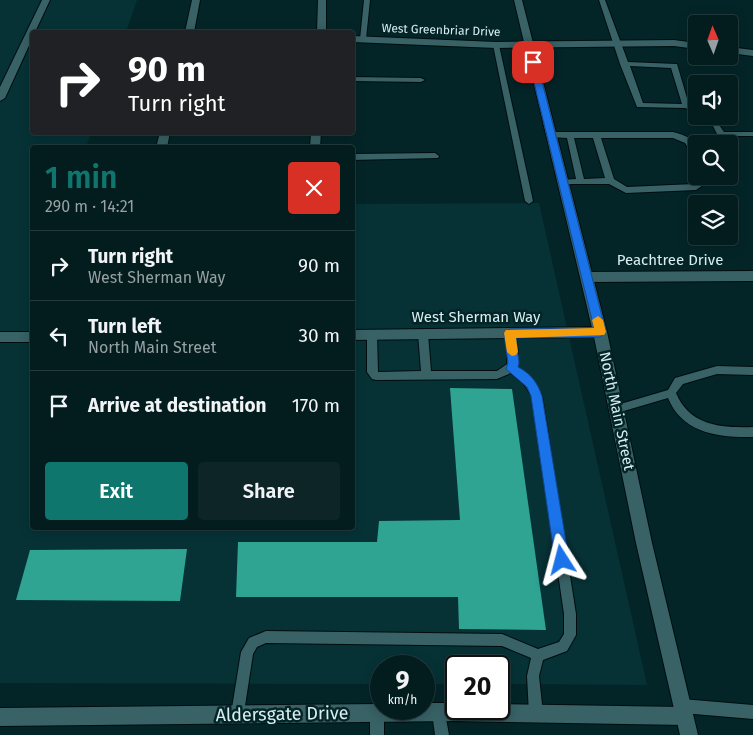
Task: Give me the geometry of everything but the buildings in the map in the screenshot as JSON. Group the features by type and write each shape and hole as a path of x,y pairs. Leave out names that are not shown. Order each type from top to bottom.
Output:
{"street":[{"path":"32,30 46,0"},
{"path":"189,30 196,0"},
{"path":"322,0 322,30"},
{"name":"North Main Street","path":"518,0 618,409 644,543 689,735"},
{"path":"0,98 30,34"},
{"name":"West Greenbriar Drive","path":"355,39 496,45 617,43 674,43 688,45"},
{"path":"738,51 753,53"},
{"name":"Peachtree Drive","path":"587,277 753,276"},
{"name":"West Sherman Way","path":"355,335 600,332"},
{"path":"0,337 30,337"},
{"name":"Aldersgate Drive","path":"435,712 536,714 683,711"},
{"name":"Aldersgate Drive","path":"0,717 370,712"}],"lane":[{"path":"363,39 367,0"},
{"path":"602,0 624,64 640,105 686,106 674,66 624,64"},
{"path":"496,45 529,201"},
{"path":"355,79 420,80"},
{"path":"716,125 721,134 753,134"},
{"path":"552,135 673,135 683,137 688,141"},
{"path":"570,135 581,182"},
{"path":"596,135 610,181"},
{"path":"355,157 435,156"},
{"path":"563,182 610,181 626,190 696,187 699,185"},
{"path":"372,334 372,372 376,376 426,376 497,375 507,373 512,369 514,363 510,333"},
{"path":"423,334 426,376"},
{"path":"238,714 247,652 254,642 266,637 502,640 538,655 563,647 570,635 570,614 537,396 532,384 524,376 512,369"},
{"path":"618,409 671,393 679,382 696,375 717,370 753,371"},
{"path":"671,393 674,406 685,418 715,430 734,433 753,432"},
{"path":"536,714 533,676 538,655"},
{"path":"683,711 753,712"},
{"path":"439,712 442,735"},
{"path":"377,720 377,735"}],"shaded area":[{"path":"0,0 137,0 127,30 30,30 30,135 90,135 87,145 30,145 30,530 355,530 355,204 539,203 647,685 510,684 510,655 445,655 445,684 435,684 435,655 370,655 370,684 0,683"}],"slow traffic":[{"path":"512,352 510,333 600,332 598,320"}],"route":[{"path":"533,62 600,332 510,333 514,363 512,369 524,376 532,384 537,396 562,560"}]}
